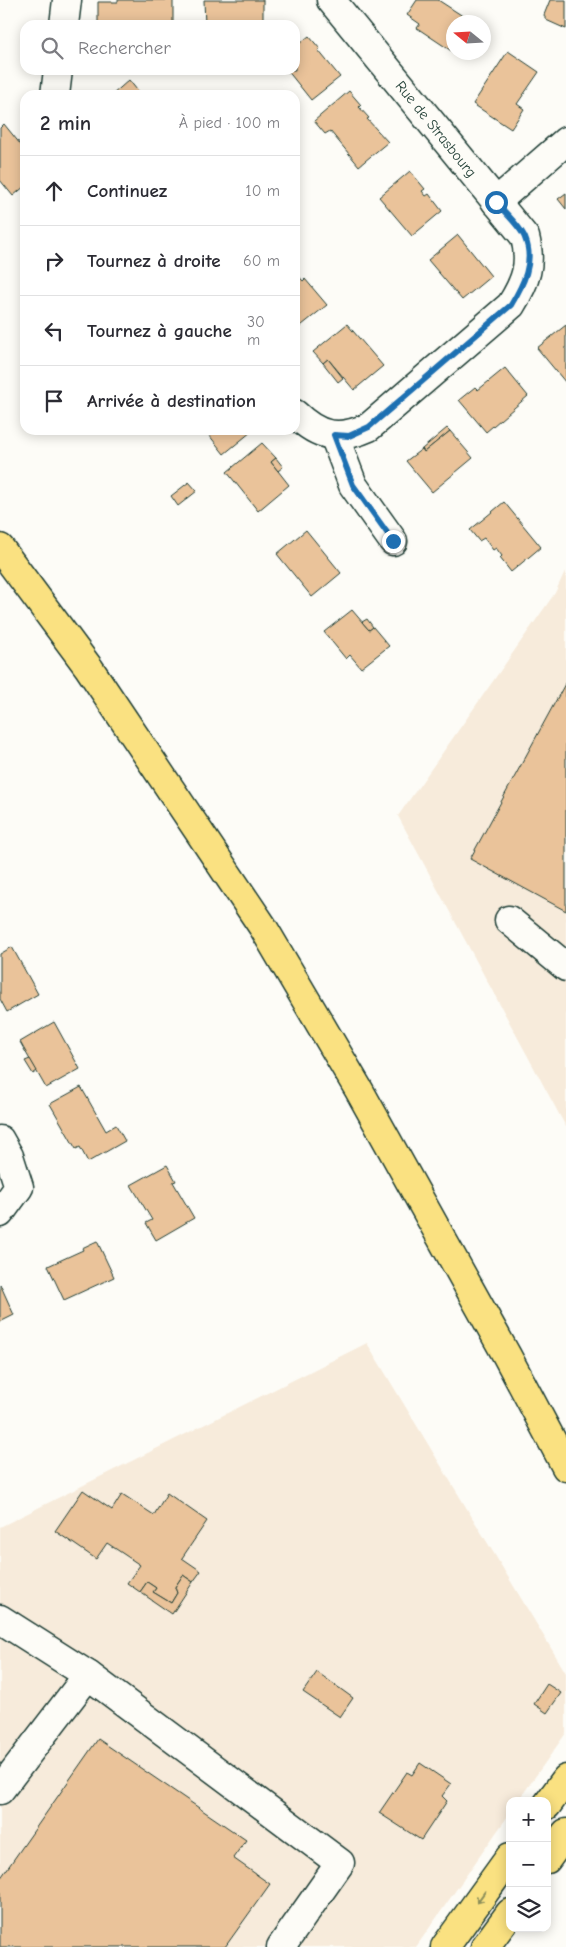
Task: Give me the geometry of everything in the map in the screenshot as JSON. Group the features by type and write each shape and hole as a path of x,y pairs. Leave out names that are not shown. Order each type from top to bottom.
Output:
{"main road":[{"path":"0,548 89,668 263,927 359,1090 507,1356 566,1468"},
{"path":"551,1800 566,1779"},
{"path":"551,1854 566,1833"},
{"path":"445,1947 506,1863"},
{"path":"486,1947 506,1918"}],"street":[{"path":"65,20 68,0"},
{"name":"Rue de Strasbourg","path":"300,418 317,431 334,435 349,436 369,427 511,305 521,288 528,267 529,251 525,237 331,0"},
{"path":"55,90 57,75"},
{"path":"496,202 566,141"},
{"path":"334,435 353,485 393,541"},
{"path":"509,920 566,967"},
{"path":"0,1140 9,1156 19,1188 0,1213"},
{"path":"0,1619 88,1675 340,1863 280,1947"},
{"path":"0,1790 88,1675"}],"shaded area":[{"path":"566,569 566,1127 398,816 555,593"},
{"path":"367,1343 566,1673 566,1733 521,1797 506,1797 506,1819 416,1947 0,1947 0,1527"}],"building":[{"path":"118,0 173,0 173,20 98,20 98,2 118,2"},
{"path":"204,0 263,0 263,20 205,20"},
{"path":"417,0 438,0 461,15 446,15 446,47 417,28 420,24 407,15"},
{"path":"550,0 566,0 566,29 546,20 544,15"},
{"path":"309,36 340,77 311,100 291,75 300,75 300,43"},
{"path":"508,51 539,72 517,104 524,109 511,129 473,104"},
{"path":"129,80 137,90 118,90"},
{"path":"349,91 361,105 359,107 369,118 367,119 388,142 359,166 330,131 325,134 314,121"},
{"path":"4,124 20,144 20,190 13,196 0,180 0,128"},
{"path":"410,171 425,189 422,191 426,196 429,194 442,211 412,236 379,197"},
{"path":"566,193 566,209 558,199"},
{"path":"458,235 491,276 462,300 428,260"},
{"path":"300,278 303,281 305,279 327,305 300,327"},
{"path":"347,324 383,366 354,390 328,359 323,363 313,352"},
{"path":"566,325 566,383 537,348"},
{"path":"328,359 343,378 338,382 323,363"},
{"path":"505,368 528,396 486,432 459,400 475,387 478,390"},
{"path":"447,428 450,431 424,452 422,449"},
{"path":"450,431 473,458 432,492 406,461 422,449 424,452"},
{"path":"209,435 247,435 224,454"},
{"path":"262,443 276,458 271,462 289,485 258,511 227,472"},
{"path":"276,458 283,467 278,471 271,462"},
{"path":"189,482 197,491 178,506 171,496"},
{"path":"504,502 541,547 511,572 500,558 502,556 496,548 493,550 484,538 479,541 470,530"},
{"path":"306,530 341,573 312,597 277,554"},
{"path":"352,610 369,630 373,627 389,646 361,668 350,655 346,659 324,632"},
{"path":"367,619 373,627 369,630 362,622"},
{"path":"566,682 566,911 470,859"},
{"path":"12,947 38,994 7,1012 0,999 0,954"},
{"path":"54,1022 80,1069 46,1088 20,1042"},
{"path":"30,1059 37,1071 33,1074 25,1061"},
{"path":"81,1087 106,1131 116,1125 125,1141 88,1162 80,1147 76,1149 50,1104"},
{"path":"167,1165 176,1181 173,1182 194,1218 156,1240 146,1223 152,1220 131,1185"},
{"path":"97,1241 114,1277 64,1300 48,1266 83,1250 82,1248"},
{"path":"0,1284 14,1315 0,1322"},
{"path":"83,1490 112,1510 122,1494 154,1515 167,1493 207,1521 182,1558 201,1571 193,1582 183,1575 175,1587 177,1593 171,1603 153,1592 156,1588 147,1582 140,1592 127,1583 140,1565 107,1543 96,1559 55,1531"},
{"path":"183,1575 193,1582 172,1614 140,1592 147,1582 156,1588 153,1592 171,1603 177,1593 175,1587"},
{"path":"317,1672 353,1698 340,1717 303,1692"},
{"path":"547,1684 561,1693 547,1713 534,1704"},
{"path":"98,1739 246,1840 233,1858 270,1884 225,1947 0,1947 0,1879"},
{"path":"420,1763 451,1784 442,1796 447,1801 421,1840 379,1813 407,1772 412,1775"}],"route":[{"path":"393,541 353,485 334,435 349,436 369,427 511,305 521,288 528,267 529,251 525,237 496,202"}]}
